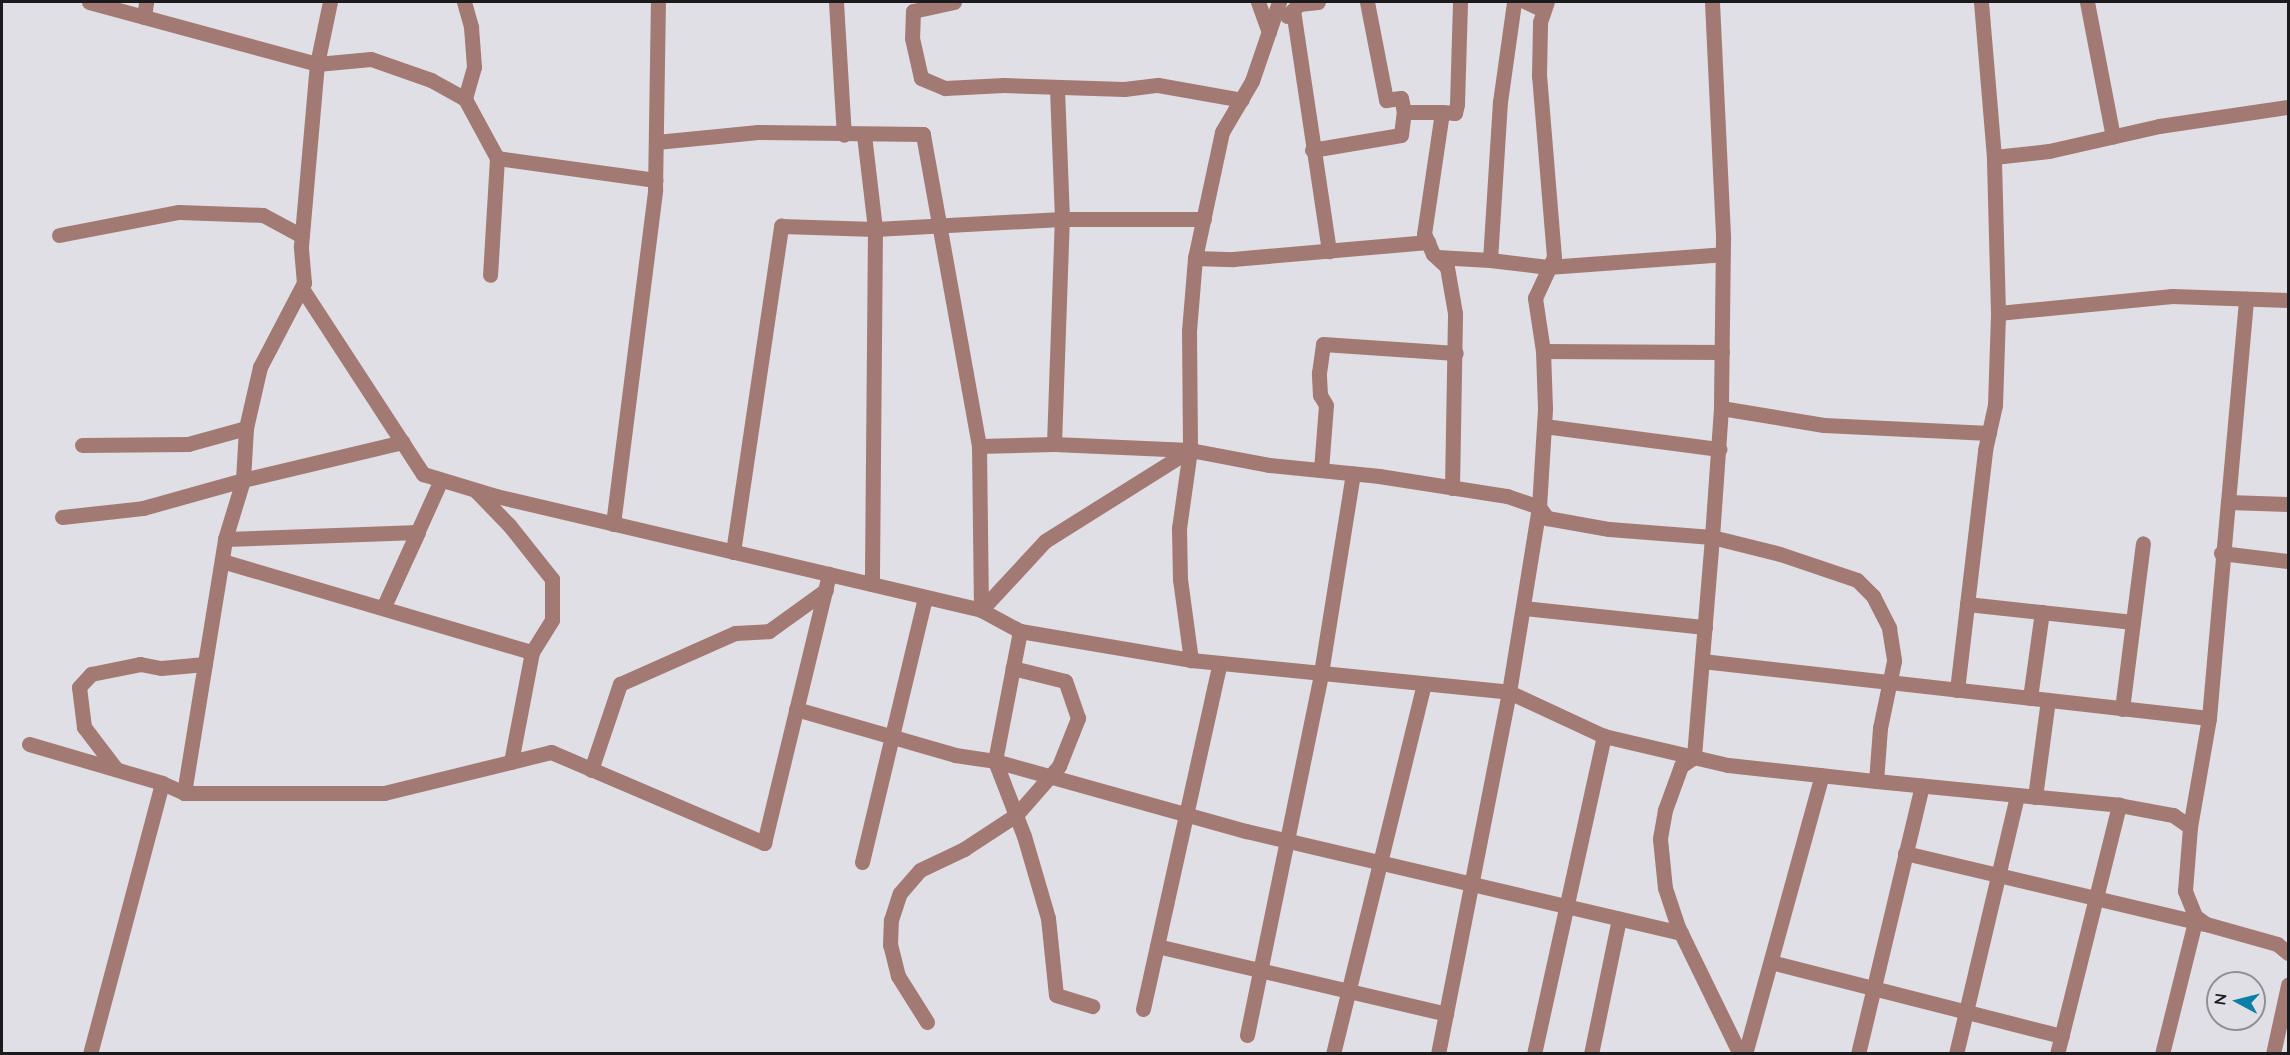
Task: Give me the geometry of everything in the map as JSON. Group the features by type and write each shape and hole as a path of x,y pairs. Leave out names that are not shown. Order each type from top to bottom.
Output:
{"street":[{"path":"89,2 317,64 371,59 431,80 465,99 497,158 490,275"},
{"path":"144,17 146,2"},
{"path":"184,793 225,539 243,480 246,428 260,367 303,290 302,236 317,64 330,2"},
{"path":"464,2 471,27 474,67 465,99"},
{"path":"613,524 655,180 658,2"},
{"path":"836,2 844,135"},
{"path":"954,2 913,11 912,38 921,78 945,88 1158,85 1242,100"},
{"path":"1258,2 1269,32"},
{"path":"1191,660 1180,579 1179,528 1190,450 1189,331 1196,258 1222,132 1242,100 1279,2"},
{"path":"1269,32 1299,4 1318,2"},
{"path":"1312,150 1401,135 1404,112 1401,98 1386,100 1367,2"},
{"path":"1404,112 1455,113 1460,2"},
{"path":"1490,260 1500,102 1514,2"},
{"path":"1438,1053 1509,692 1539,507 1544,426 1544,351 1535,298 1554,257 1539,76 1545,6 1526,2"},
{"path":"1694,757 1721,408 1723,254 1712,2"},
{"path":"1957,690 1989,433 1995,405 1998,313 1994,157 1981,2"},
{"path":"2087,2 2113,136"},
{"path":"1293,10 1312,150 1329,251"},
{"path":"1054,444 1062,219 1057,87"},
{"path":"1994,157 2049,151 2113,136 2289,107"},
{"path":"1442,112 1424,234 1437,257 1447,267 1455,313 1457,372 1451,388 1452,488"},
{"path":"656,142 759,132 844,135 923,134 942,225 979,446 981,610"},
{"path":"864,135 875,228 872,584"},
{"path":"497,158 655,180"},
{"path":"59,235 179,212 263,215 302,236"},
{"path":"733,552 781,226 875,228 1062,219 1204,219"},
{"path":"1196,258 1329,251 1428,242"},
{"path":"1437,257 1548,267 1723,254"},
{"path":"303,290 423,474 441,480 613,524 981,610 1020,631 1191,660 1509,692 1604,736 1728,765 2119,805 2173,815 2190,827"},
{"path":"1998,313 2172,296 2289,300"},
{"path":"2200,923 2190,911 2186,898 2190,827 2209,718 2246,299"},
{"path":"1321,471 1326,405 1320,384 1323,344 1456,353"},
{"path":"1544,351 1722,352"},
{"path":"1721,408 1824,425 1989,433"},
{"path":"1544,426 1719,448"},
{"path":"82,445 188,444 246,428"},
{"path":"62,517 143,508 243,480 403,442"},
{"path":"979,446 1054,444 1190,450 1321,471 1507,496 1539,507 1547,518 1609,529 1712,537 1780,554 1857,580 1873,596 1889,628 1894,660 1887,680 1876,781"},
{"path":"981,610 1045,541 1190,450"},
{"path":"1247,1035 1321,673 1353,474"},
{"path":"386,601 441,480"},
{"path":"474,489 509,525 552,579 552,620 532,652 511,762"},
{"path":"2228,502 2289,504"},
{"path":"225,539 417,532 386,601"},
{"path":"2122,709 2143,543"},
{"path":"2222,553 2289,561"},
{"path":"222,561 386,601 532,652"},
{"path":"29,744 162,783 184,793 384,793 551,752 764,843 829,574"},
{"path":"591,770 620,684 735,633 769,631 826,590"},
{"path":"861,862 925,597"},
{"path":"1967,604 2133,622"},
{"path":"1523,608 1705,627"},
{"path":"2030,698 2043,612"},
{"path":"1020,631 995,761 1016,815 1048,918 1056,995 1092,1006"},
{"path":"1702,662 1887,680 2209,718"},
{"path":"1143,1009 1220,663"},
{"path":"116,769 84,727 79,687 91,674 140,664 161,668 205,664"},
{"path":"927,1022 898,976 890,945 891,920 900,893 920,870 964,849 1016,815 1059,766 1078,718 1065,681 1013,668"},
{"path":"1333,1053 1424,684"},
{"path":"2036,797 2048,700"},
{"path":"796,709 955,755 995,761 1050,775 1186,815 1286,841 1471,886 1681,933"},
{"path":"1534,1053 1568,908 1604,736"},
{"path":"1694,757 1681,766 1665,810 1660,839 1665,888 1681,933 1740,1053"},
{"path":"1745,1053 1822,775"},
{"path":"90,1053 162,783"},
{"path":"1857,1053 1922,786"},
{"path":"1956,1053 2017,795"},
{"path":"2058,1053 2119,805"},
{"path":"1905,853 2095,900 2200,923 2277,944 2289,953"},
{"path":"1591,1053 1619,919"},
{"path":"2162,1053 2200,923"},
{"path":"1157,946 1446,1014"},
{"path":"1771,962 2062,1036"},
{"path":"2273,1053 2289,985"}]}
